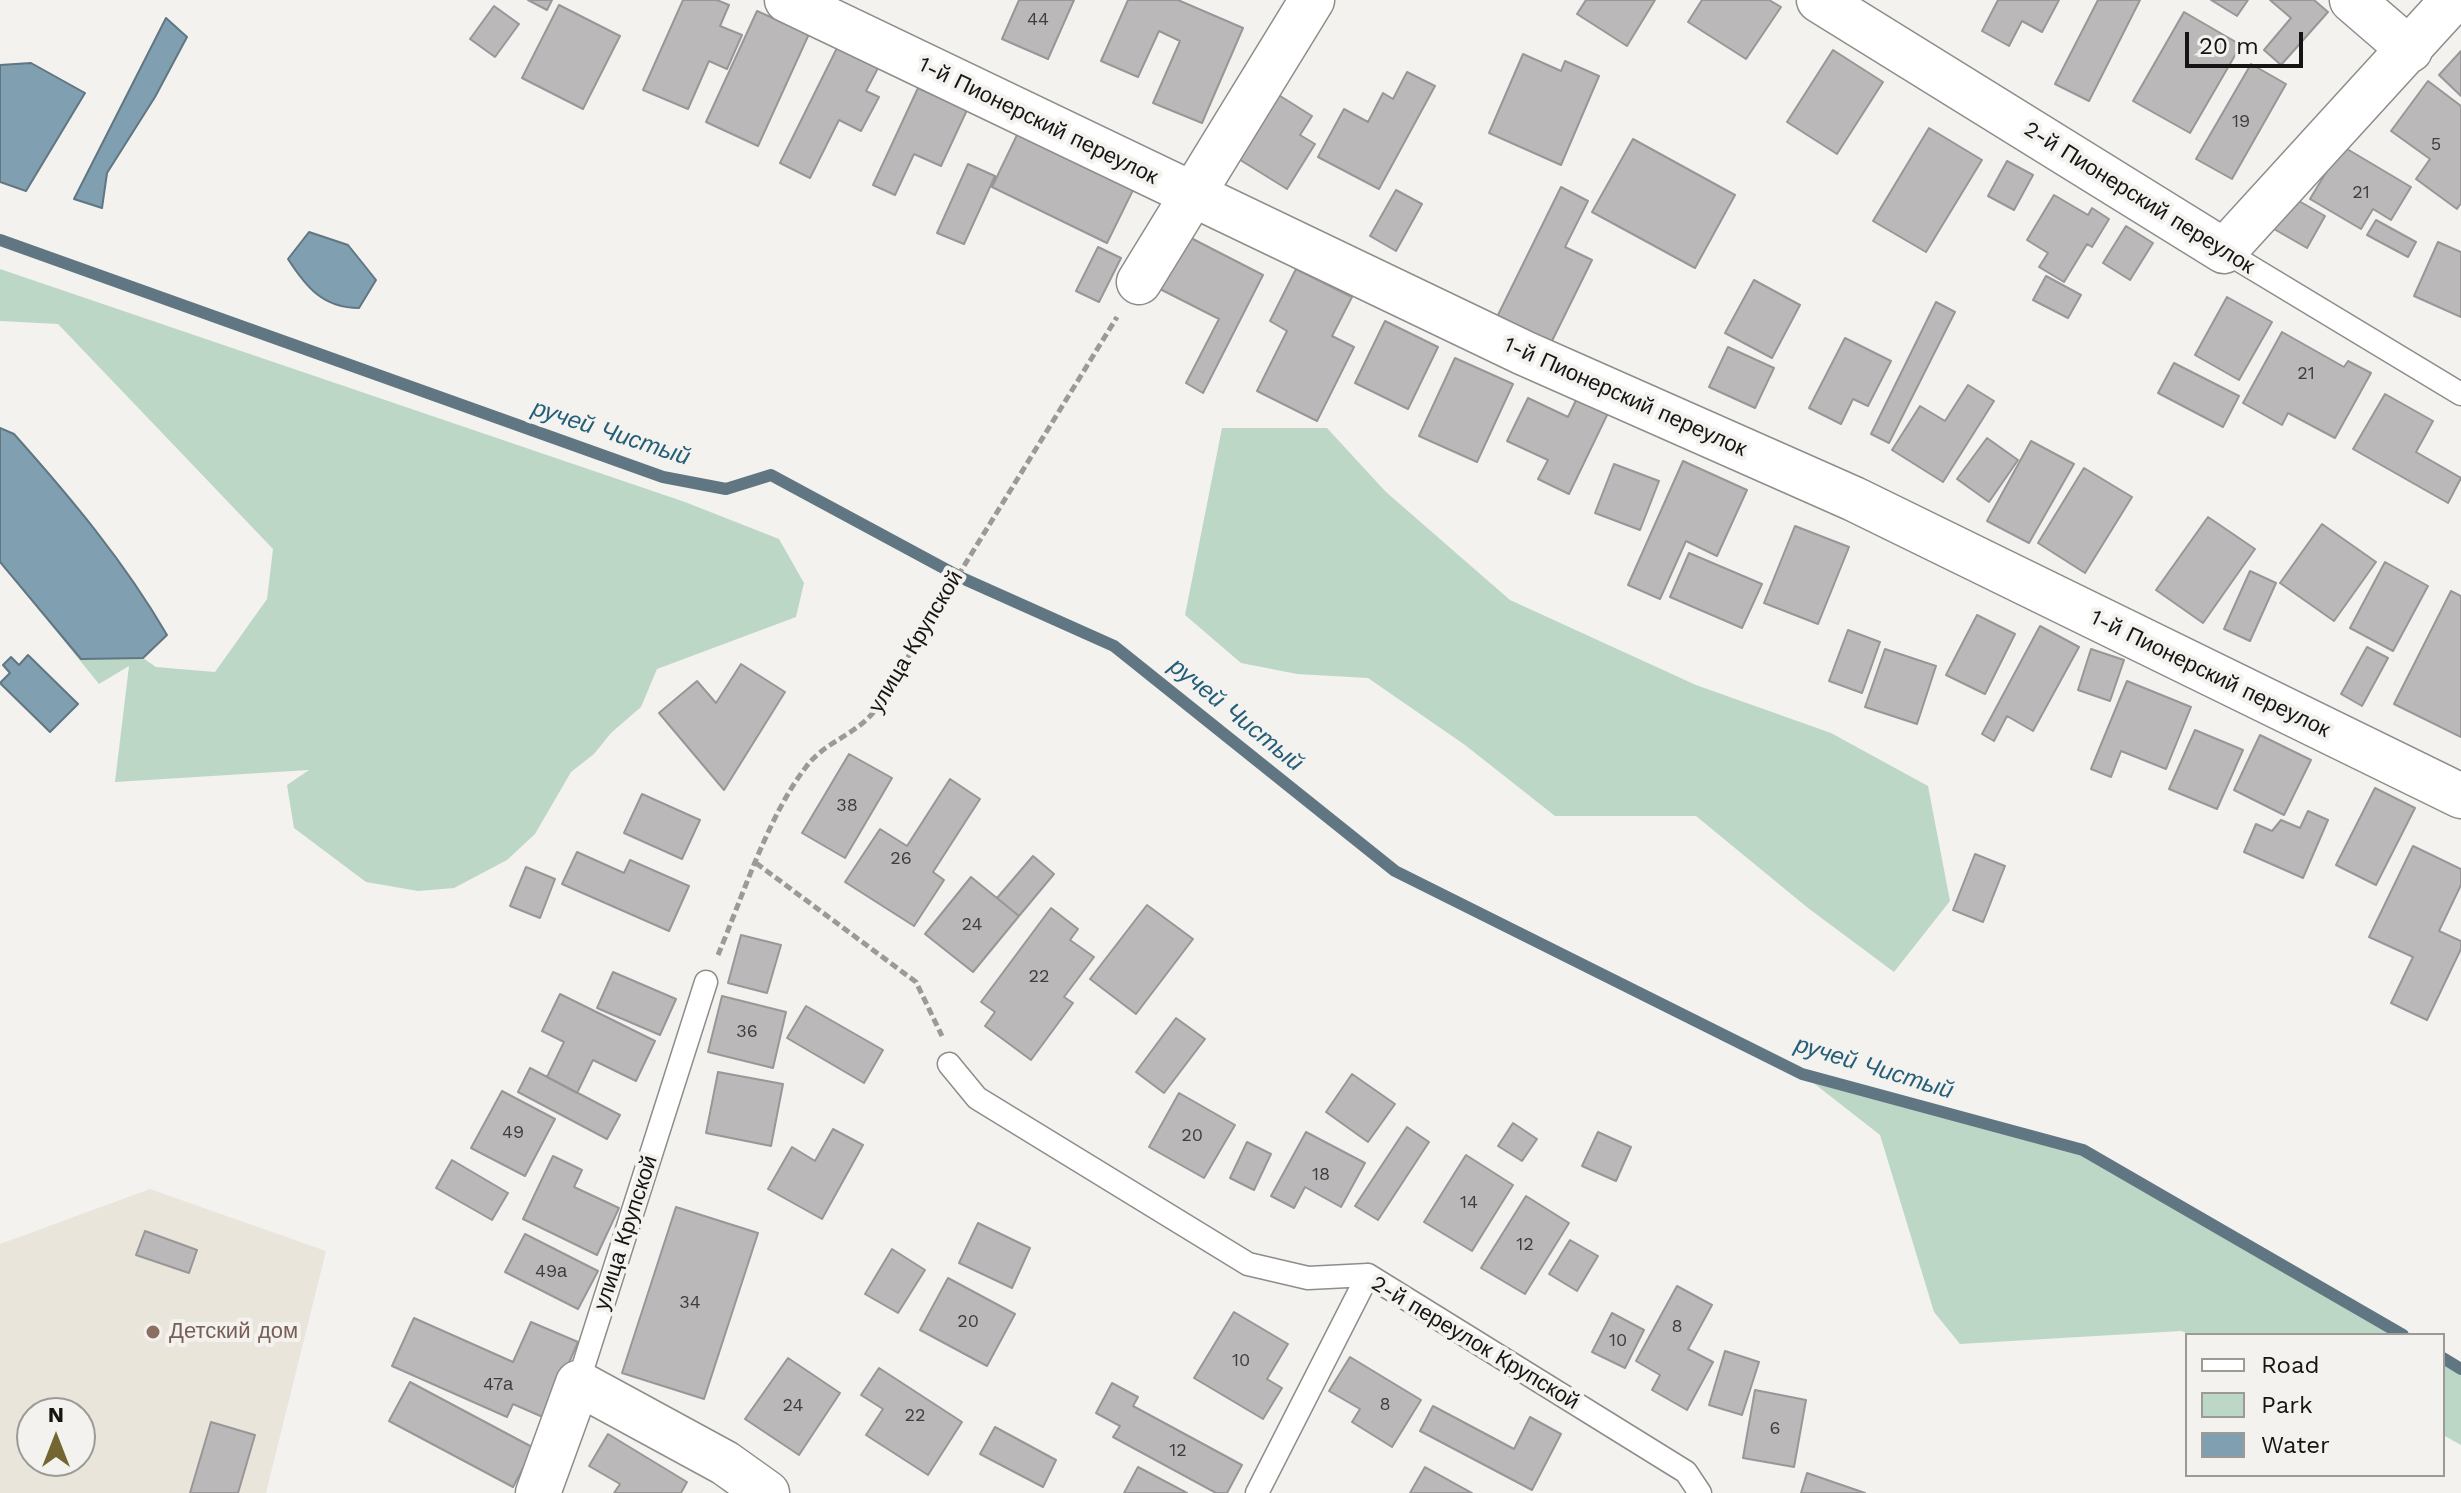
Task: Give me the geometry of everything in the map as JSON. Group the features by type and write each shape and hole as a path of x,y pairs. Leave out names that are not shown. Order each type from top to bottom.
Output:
{"street":[{"name":"1-й Пионерский переулок","path":"787,0 1524,353 1854,499 2461,796"},
{"path":"1139,282 1190,193 1312,0"},
{"name":"2-й Пионерский переулок","path":"1819,0 2224,251"},
{"path":"2352,0 2410,50"},
{"path":"2224,251 2453,0"},
{"path":"578,1383 725,1463 767,1493"},
{"name":"улица Крупской","path":"538,1493 578,1383"}],"lane":[{"name":"2-й Пионерский переулок","path":"2224,251 2461,394"},
{"name":"улица Крупской","path":"578,1383 706,982"},
{"name":"2-й переулок Крупской","path":"949,1064 977,1098 1248,1264 1308,1278 1368,1275 1686,1472 1700,1493"},
{"path":"1257,1493 1368,1275"}],"path":[{"name":"улица Крупской","path":"706,982 756,863 805,767 819,750 866,723 1139,282"},
{"path":"756,863 916,982 938,1023 949,1064"}],"shaded area":[{"name":"Детский дом","path":"150,1189 326,1251 266,1493 0,1493 0,1244"}],"green space":[{"path":"0,269 685,502 779,539 804,583 796,617 657,669 641,707 611,733 594,754 571,772 535,834 507,860 454,888 418,891 366,882 294,828 287,785 309,770 115,782 129,666 99,684 0,562 81,659 143,658 156,667 215,672 267,599 273,549 58,324 0,321"},
{"path":"1222,428 1327,428 1386,492 1510,600 1696,685 1831,733 1928,786 1950,901 1894,972 1808,908 1696,816 1555,816 1465,745 1368,678 1297,674 1241,663 1185,615"},
{"path":"1802,1074 2083,1150 2400,1333 2181,1331 1960,1344 1934,1312 1880,1135"},
{"path":"2445,1359 2461,1369 2461,1445 2445,1436"}],"water":[{"path":"166,18 187,37 155,97 107,173 102,208 74,199"},
{"path":"31,63 85,93 26,191 0,182 0,65"},
{"path":"309,232 348,245 376,280 359,308 325,300 309,287 288,259"},
{"path":"0,428 14,434 95,530 167,635 143,658 81,659 0,562"},
{"path":"28,655 78,704 50,732 0,683 10,673 3,665 11,657 19,665"}],"building":[{"path":"528,0 552,0 547,10"},
{"path":"683,0 717,0 729,5 720,26 742,35 727,69 709,61 688,109 643,90"},
{"path":"1019,0 1074,0 1048,59 1002,39"},
{"path":"1128,0 1178,0 1243,28 1202,123 1153,103 1180,41 1159,31 1138,77 1101,61"},
{"path":"1586,0 1655,0 1627,46 1577,14"},
{"path":"1702,0 1769,0 1781,7 1746,59 1688,22"},
{"path":"1998,0 2059,0 2042,32 2022,21 2009,46 1982,31"},
{"path":"2098,0 2140,0 2089,101 2055,84"},
{"path":"2211,0 2248,0 2237,16"},
{"path":"2270,0 2314,0 2328,12 2281,65 2264,50 2291,18"},
{"path":"559,5 620,36 583,109 522,78"},
{"path":"494,6 519,24 495,57 470,39"},
{"path":"757,11 809,34 758,146 706,122"},
{"path":"2184,12 2241,45 2190,133 2133,101"},
{"path":"837,48 878,68 866,91 879,97 861,131 839,120 810,178 780,163"},
{"path":"1833,50 1883,82 1837,154 1787,122"},
{"path":"2461,51 2461,96 2439,75"},
{"path":"1523,54 1561,71 1565,61 1599,76 1561,165 1489,133"},
{"path":"2251,64 2286,84 2232,179 2196,159"},
{"path":"1407,72 1435,86 1379,189 1318,157 1344,109 1368,122 1383,93 1393,99"},
{"path":"2428,81 2461,106 2461,203 2457,209 2416,179 2430,159 2391,131"},
{"path":"918,88 967,110 941,166 914,154 895,195 873,185"},
{"path":"1277,94 1312,116 1300,135 1315,144 1287,189 1237,158"},
{"path":"1929,128 1982,160 1926,252 1873,221"},
{"path":"1018,133 1134,188 1107,243 992,187"},
{"path":"1633,139 1735,195 1695,268 1592,212"},
{"path":"2342,146 2411,187 2391,220 2373,209 2361,229 2310,199"},
{"path":"2007,161 2033,175 2014,210 1988,196"},
{"path":"968,164 995,176 964,244 937,233"},
{"path":"1561,187 1588,201 1565,247 1592,260 1550,345 1496,319"},
{"path":"1396,190 1422,204 1396,251 1370,236"},
{"path":"2054,195 2088,215 2092,208 2109,219 2092,247 2087,244 2064,282 2039,267 2048,253 2027,240"},
{"path":"2292,197 2325,216 2307,248 2274,229"},
{"path":"2376,220 2416,242 2408,257 2367,235"},
{"path":"2126,226 2153,243 2130,280 2103,263"},
{"path":"1187,236 1263,275 1203,393 1186,383 1219,319 1160,289"},
{"path":"2438,242 2461,252 2461,317 2414,296"},
{"path":"1098,247 1121,258 1099,302 1076,291"},
{"path":"1296,269 1352,297 1332,336 1354,347 1317,421 1257,391 1287,331 1270,321"},
{"path":"2046,276 2081,295 2068,318 2033,300"},
{"path":"1754,280 1800,305 1772,358 1725,333"},
{"path":"2227,297 2272,322 2239,380 2195,355"},
{"path":"1936,302 1955,312 1889,443 1871,434"},
{"path":"1385,321 1438,347 1408,409 1355,383"},
{"path":"2282,332 2344,367 2348,361 2371,373 2335,438 2288,413 2282,425 2243,403"},
{"path":"1845,338 1891,361 1868,406 1853,399 1841,424 1809,408"},
{"path":"1728,347 1774,368 1755,408 1709,387"},
{"path":"1455,358 1513,384 1477,462 1419,436"},
{"path":"2174,363 2239,396 2223,427 2158,393"},
{"path":"1968,385 1994,401 1943,482 1892,450 1920,406 1945,421"},
{"path":"2385,394 2433,421 2416,452 2461,478 2448,503 2353,449"},
{"path":"1578,396 1609,411 1569,494 1538,479 1548,460 1507,441 1528,398 1568,417"},
{"path":"1987,438 2018,460 1989,502 1957,479"},
{"path":"2031,441 2074,464 2029,543 1987,521"},
{"path":"1683,461 1747,490 1717,556 1686,541 1660,599 1628,585"},
{"path":"1614,464 1659,481 1640,530 1595,513"},
{"path":"2084,468 2132,497 2085,573 2038,543"},
{"path":"2208,517 2255,549 2203,623 2156,590"},
{"path":"2322,524 2376,562 2334,621 2280,583"},
{"path":"1795,526 1849,547 1818,624 1764,603"},
{"path":"1689,553 1762,584 1742,628 1670,597"},
{"path":"2385,562 2428,586 2393,651 2350,628"},
{"path":"2250,571 2276,583 2250,641 2224,629"},
{"path":"2451,591 2461,596 2461,737 2394,704"},
{"path":"1977,615 2015,634 1985,694 1946,675"},
{"path":"2040,626 2079,647 2033,731 2007,716 1994,741 1982,734"},
{"path":"1848,630 1880,642 1862,693 1829,681"},
{"path":"2367,647 2388,658 2362,706 2341,694"},
{"path":"1885,649 1936,666 1917,724 1865,707"},
{"path":"2091,649 2124,660 2110,701 2078,690"},
{"path":"741,664 785,692 724,790 659,713 697,681 716,703"},
{"path":"2127,681 2191,707 2166,769 2121,751 2111,777 2091,769"},
{"path":"2195,730 2243,750 2217,809 2169,789"},
{"path":"2260,735 2311,760 2284,815 2234,790"},
{"path":"849,754 892,778 845,858 802,833"},
{"path":"950,779 980,799 933,872 944,880 914,926 845,882 880,829 907,846"},
{"path":"2375,788 2415,808 2376,885 2336,865"},
{"path":"642,794 700,820 682,859 624,833"},
{"path":"2308,811 2328,820 2303,878 2244,852 2256,824 2272,831 2281,820 2300,828"},
{"path":"2413,846 2461,869 2461,885 2439,931 2461,941 2461,949 2427,1020 2391,1003 2413,957 2369,937"},
{"path":"577,852 624,873 630,860 689,886 669,931 562,884"},
{"path":"1975,854 2005,866 1983,922 1953,910"},
{"path":"1033,856 1054,874 1019,916 997,898"},
{"path":"526,867 555,879 540,918 510,906"},
{"path":"971,877 1019,916 973,972 925,934"},
{"path":"1147,905 1193,939 1136,1014 1090,979"},
{"path":"1051,908 1078,929 1070,940 1094,957 1064,997 1073,1003 1031,1060 985,1026 995,1012 981,1002"},
{"path":"741,935 781,945 767,993 728,983"},
{"path":"613,972 676,999 660,1035 597,1008"},
{"path":"560,994 655,1041 636,1081 593,1060 577,1093 547,1077 564,1042 542,1031"},
{"path":"722,996 786,1012 773,1068 708,1052"},
{"path":"806,1006 883,1050 864,1083 787,1038"},
{"path":"1176,1018 1205,1039 1164,1093 1136,1072"},
{"path":"530,1068 620,1115 607,1139 518,1092"},
{"path":"718,1072 783,1084 771,1146 706,1133"},
{"path":"1352,1074 1395,1104 1368,1142 1326,1112"},
{"path":"502,1091 555,1119 525,1176 471,1148"},
{"path":"1179,1093 1235,1125 1204,1178 1149,1147"},
{"path":"1513,1123 1537,1139 1522,1161 1498,1146"},
{"path":"1407,1127 1429,1142 1378,1220 1355,1206"},
{"path":"833,1129 863,1145 822,1219 768,1189 792,1147 815,1161"},
{"path":"1306,1132 1365,1163 1341,1207 1305,1187 1294,1208 1271,1196"},
{"path":"1598,1132 1631,1147 1616,1181 1582,1166"},
{"path":"1247,1142 1271,1154 1254,1190 1230,1178"},
{"path":"1466,1155 1513,1185 1472,1251 1424,1222"},
{"path":"553,1156 582,1170 574,1187 619,1208 597,1255 523,1219"},
{"path":"452,1160 508,1193 492,1220 436,1188"},
{"path":"1526,1196 1569,1223 1525,1294 1481,1268"},
{"path":"676,1207 758,1233 704,1399 622,1373"},
{"path":"978,1223 1030,1248 1012,1288 959,1263"},
{"path":"145,1231 197,1250 189,1273 136,1255"},
{"path":"525,1234 598,1271 578,1309 505,1272"},
{"path":"1570,1240 1598,1256 1577,1291 1549,1274"},
{"path":"892,1249 925,1270 898,1313 865,1294"},
{"path":"948,1278 1015,1314 987,1366 920,1330"},
{"path":"1677,1286 1712,1305 1688,1349 1713,1362 1687,1410 1652,1390 1660,1375 1636,1361"},
{"path":"1234,1312 1288,1344 1267,1379 1282,1388 1263,1419 1194,1378"},
{"path":"1612,1313 1644,1330 1625,1368 1592,1352"},
{"path":"414,1318 513,1362 531,1322 578,1342 545,1418 513,1404 507,1417 392,1366"},
{"path":"1725,1351 1759,1362 1742,1415 1709,1405"},
{"path":"1350,1357 1421,1400 1392,1447 1352,1422 1360,1409 1329,1391"},
{"path":"788,1358 840,1393 799,1455 745,1419"},
{"path":"879,1368 962,1422 928,1475 866,1435 883,1409 861,1395"},
{"path":"410,1382 534,1448 513,1487 389,1421"},
{"path":"1112,1383 1138,1397 1133,1406 1242,1465 1227,1493 1216,1493 1113,1437 1120,1426 1096,1413"},
{"path":"1755,1390 1806,1400 1794,1467 1743,1458"},
{"path":"1433,1406 1514,1449 1530,1417 1561,1434 1532,1490 1420,1431"},
{"path":"211,1422 255,1435 238,1493 190,1493"},
{"path":"995,1427 1056,1460 1043,1487 980,1454"},
{"path":"608,1434 687,1482 681,1493 614,1493 620,1484 589,1466"},
{"path":"1138,1467 1187,1493 1124,1493"},
{"path":"1425,1467 1472,1493 1410,1493"},
{"path":"1807,1473 1865,1493 1801,1493"}],"waterway":[{"name":"ручей Чистый","path":"0,240 663,477 726,489 771,475 962,578 1114,646 1395,871 1802,1074 2083,1150 2400,1333"},
{"name":"ручей Чистый","path":"2445,1359 2461,1369"}],"place":[{"name":"Детский дом","path":"153,1332"}]}
